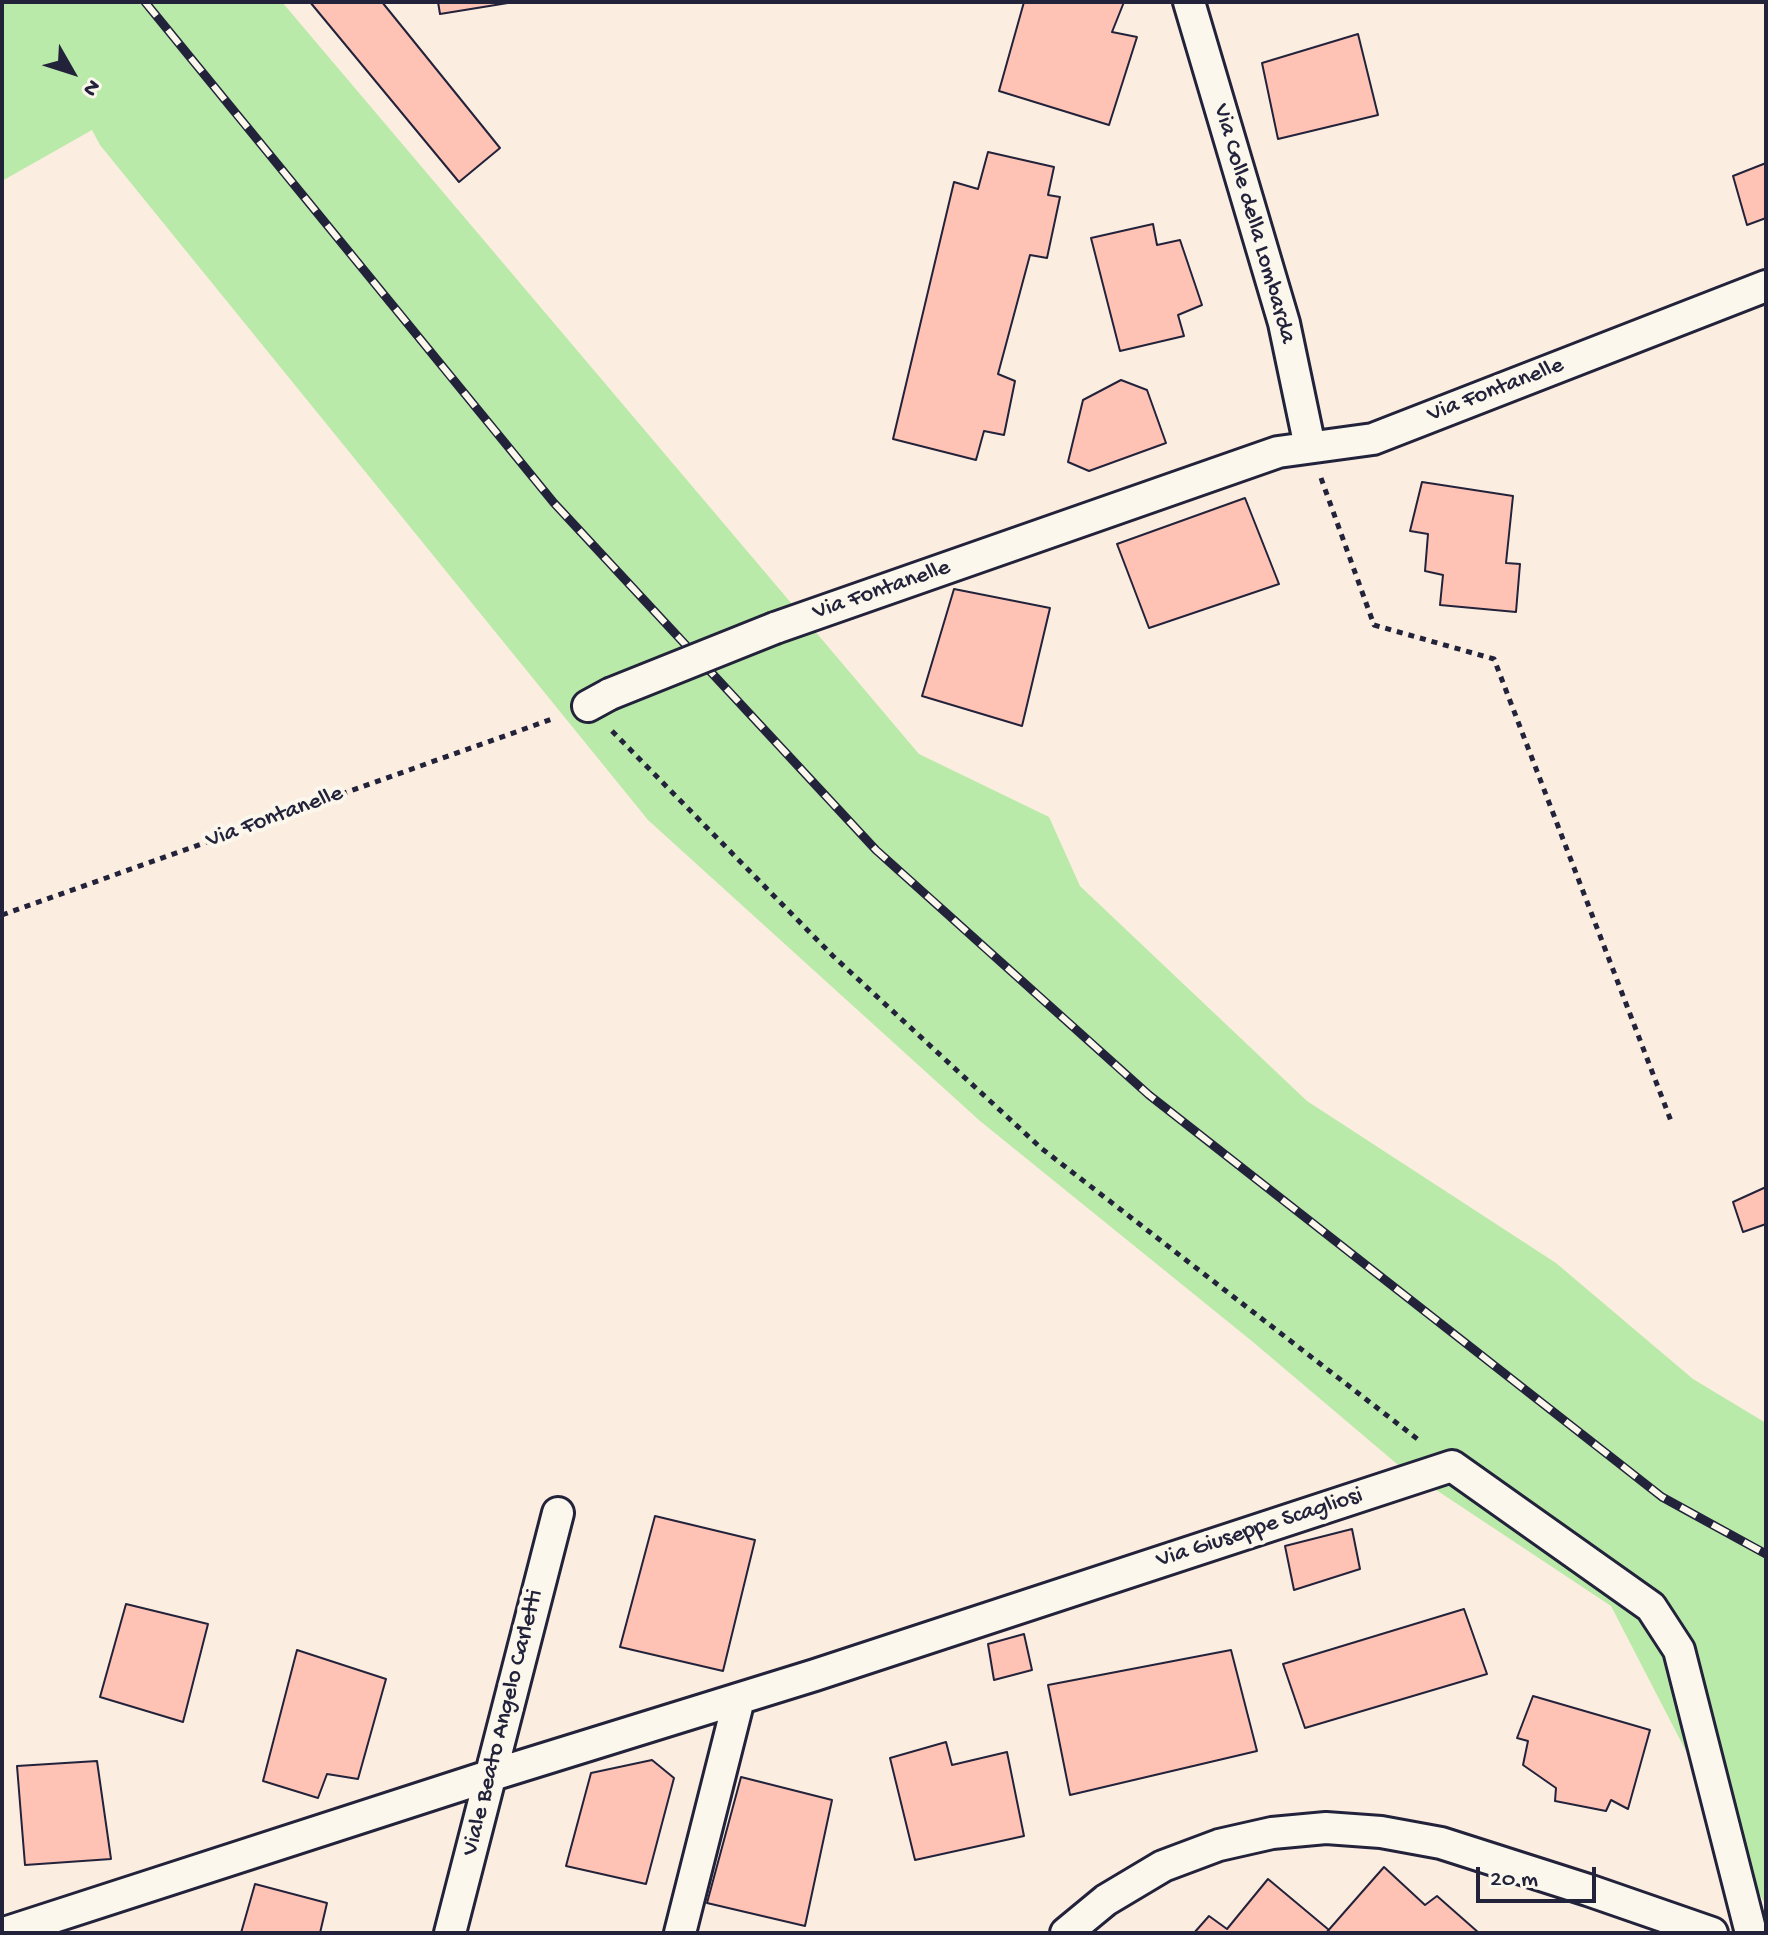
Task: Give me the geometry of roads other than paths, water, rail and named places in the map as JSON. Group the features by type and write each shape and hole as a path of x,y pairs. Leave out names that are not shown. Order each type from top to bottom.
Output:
{"street":[{"name":"Via Colle della Lombarda","path":"1189,2 1284,323 1310,447"},
{"name":"Via Fontanelle","path":"599,700 775,628 1278,452 1373,439 1766,286"},
{"name":"Via Giuseppe Scagliosi","path":"4,1933 489,1776 739,1699 1452,1466 1651,1607 1679,1650 1751,1933"},
{"name":"Viale Beato Angelo Carletti","path":"450,1933 558,1513"},
{"path":"680,1933 739,1699"},
{"path":"1066,1933 1106,1900 1163,1866 1219,1845 1272,1833 1326,1828 1381,1832 1441,1843 1712,1933"}],"railway":[{"path":"145,2 554,503 876,850 1149,1095 1662,1497 1766,1554"}]}
